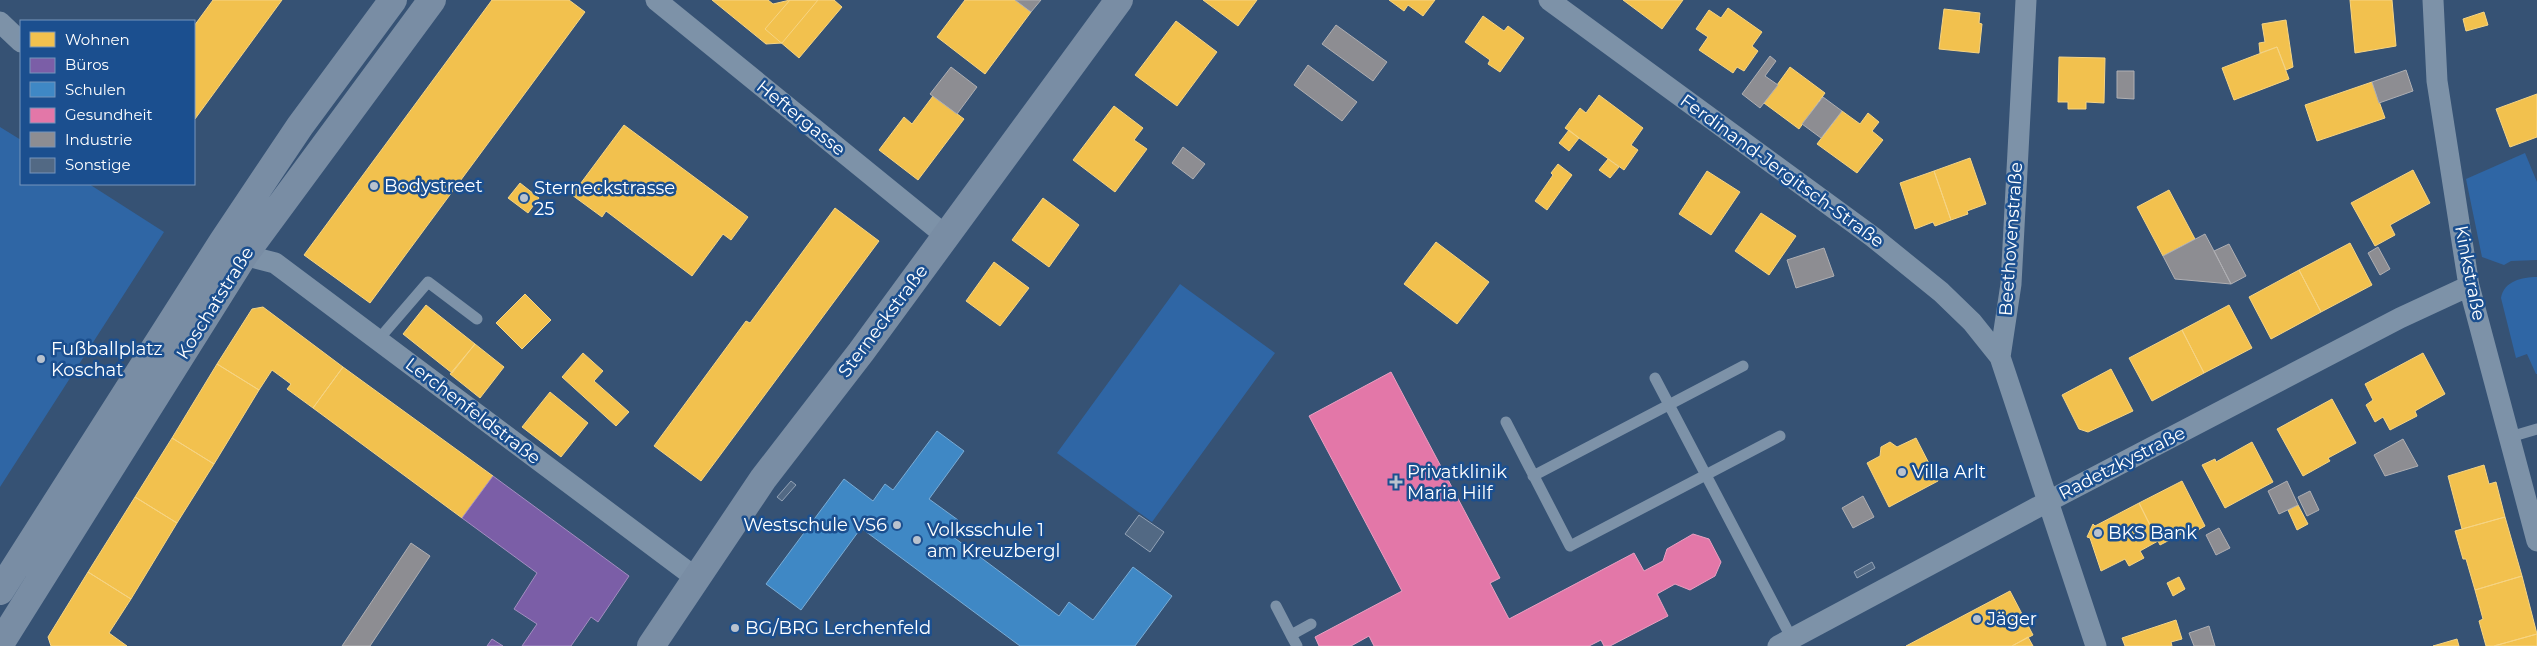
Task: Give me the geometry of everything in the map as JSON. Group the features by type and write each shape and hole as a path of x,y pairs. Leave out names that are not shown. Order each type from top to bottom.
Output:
{"main road":[{"name":"Koschatstraße","path":"0,591 223,240 300,126 393,0"},
{"name":"Koschatstraße","path":"0,644 244,255 432,0"},
{"name":"Sterneckstraße","path":"651,646 763,478 946,236 1119,0"},
{"path":"357,48 382,67"}],"street":[{"name":"Heftergasse","path":"656,0 946,236"},
{"name":"Ferdinand-Jergitsch-Straße","path":"1549,0 1873,236 1941,292 1972,322 2000,357"},
{"name":"Beethovenstraße","path":"2026,0 2011,284 2000,357 2050,500 2096,646"},
{"name":"Kinkstraße","path":"2433,0 2437,81 2469,286 2537,541"},
{"path":"0,22 20,41"},
{"name":"Lerchenfeldstraße","path":"244,255 275,263 696,578"},
{"name":"Radetzkystraße","path":"1785,642 2050,500 2400,318 2469,286"}],"lane":[{"path":"378,340 428,282 477,319"},
{"path":"1533,476 1743,366"},
{"path":"1655,378 1706,475 1785,642"},
{"path":"1506,422 1570,546 1780,436"},
{"path":"2510,437 2537,429"},
{"path":"1276,606 1297,646"},
{"path":"1291,634 1311,624"}],"shaded area":[{"name":"Fußballplatz Koschat","path":"0,127 20,139 20,185 91,185 164,232 0,487"},
{"path":"2525,153 2537,182 2537,260 2511,261 2504,265 2482,257 2466,179"},
{"path":"2537,277 2536,374 2527,354 2516,358 2501,298 2506,288 2514,281"},
{"path":"1180,284 1275,353 1152,522 1057,453"}],"building: Wohnen":[{"path":"213,0 282,0 195,119 195,25"},
{"path":"492,0 569,0 585,12 370,303 304,255"},
{"path":"712,0 768,0 773,4 790,0 818,0 782,43 766,44"},
{"path":"790,0 834,0 842,7 799,58 765,29"},
{"path":"965,0 1015,0 1031,12 985,74 937,37"},
{"path":"1203,0 1257,0 1238,26"},
{"path":"1389,0 1435,0 1423,16 1408,5 1404,11"},
{"path":"1623,0 1683,0 1662,29"},
{"path":"2350,0 2392,0 2396,46 2355,53"},
{"path":"1728,8 1762,32 1752,46 1758,51 1744,71 1737,67 1733,73 1699,50 1708,37 1696,29 1709,10 1721,18"},
{"path":"1944,9 1980,13 1979,23 1982,24 1979,53 1939,49"},
{"path":"2484,12 2488,25 2466,31 2463,19"},
{"path":"1483,16 1504,31 1508,26 1524,38 1500,72 1488,64 1490,60 1465,42"},
{"path":"2286,20 2293,67 2286,70 2277,47 2260,53 2259,43 2265,42 2262,24"},
{"path":"1176,21 1217,52 1177,106 1135,75"},
{"path":"2277,47 2289,79 2234,100 2222,68"},
{"path":"2059,57 2105,58 2104,103 2086,102 2086,109 2068,109 2068,102 2058,102"},
{"path":"1790,67 1825,93 1799,129 1764,103"},
{"path":"2372,82 2385,118 2317,141 2305,105"},
{"path":"2537,94 2537,137 2510,147 2496,109"},
{"path":"1599,95 1643,128 1631,145 1638,150 1624,170 1565,128 1580,108 1586,113"},
{"path":"933,96 964,119 918,180 879,150 904,117 912,124"},
{"path":"1114,106 1143,128 1134,140 1147,149 1115,192 1073,160"},
{"path":"1842,111 1860,124 1868,113 1879,122 1872,131 1883,140 1857,173 1817,144"},
{"path":"624,125 748,217 731,240 723,234 692,276 606,211 602,217 572,195"},
{"path":"1569,130 1579,138 1569,151 1559,143"},
{"path":"1970,158 1986,204 1967,211 1968,214 1951,220 1934,171"},
{"path":"1608,159 1619,167 1610,178 1599,170"},
{"path":"1558,164 1572,175 1547,210 1535,201 1553,175 1551,173"},
{"path":"2413,170 2430,203 2390,225 2395,235 2375,246 2351,203"},
{"path":"1707,171 1740,192 1711,235 1679,214"},
{"path":"1934,171 1951,220 1935,226 1933,222 1915,229 1900,183"},
{"name":"Sterneckstrasse 25","path":"520,183 539,198 528,213 508,198"},
{"path":"2169,190 2195,239 2163,256 2137,207"},
{"path":"1043,198 1079,225 1049,267 1012,240"},
{"path":"835,208 879,241 701,481 654,446 746,321 750,323"},
{"path":"1761,213 1796,236 1769,275 1735,251"},
{"path":"1436,242 1489,282 1457,324 1404,284"},
{"path":"2350,243 2372,285 2321,312 2299,270"},
{"path":"994,262 1029,288 1000,326 966,301"},
{"path":"2299,270 2321,312 2271,339 2249,297"},
{"path":"525,294 551,320 522,349 496,323"},
{"path":"426,305 475,344 452,373 403,334"},
{"path":"2229,305 2252,348 2204,373 2182,330"},
{"path":"263,307 343,367 313,408 287,389 291,384 272,370 259,390 217,364 252,309"},
{"path":"2182,330 2204,373 2152,401 2129,358"},
{"path":"475,344 504,367 480,398 450,374"},
{"path":"583,353 603,371 594,381 629,412 616,426 562,377"},
{"path":"2423,353 2445,394 2415,411 2417,416 2390,430 2383,417 2375,422 2366,405 2373,400 2365,384"},
{"path":"217,364 259,390 214,464 172,438"},
{"path":"343,367 493,476 462,518 313,408"},
{"path":"2111,369 2133,411 2088,432 2079,429 2062,395"},
{"path":"550,392 588,423 561,457 522,427"},
{"path":"2332,399 2356,443 2328,458 2330,461 2303,476 2277,429"},
{"path":"172,438 214,464 177,523 135,497"},
{"name":"Villa Arlt","path":"1916,438 1938,481 1889,507 1867,463 1880,456 1881,447 1890,442 1897,447"},
{"path":"2252,442 2273,482 2225,508 2202,465 2215,459 2216,462"},
{"path":"2484,465 2489,484 2496,482 2505,517 2462,529 2448,476"},
{"path":"2182,481 2205,526 2191,534 2189,530 2160,545 2139,503"},
{"path":"135,497 177,523 131,599 88,572"},
{"path":"2139,503 2158,541 2140,551 2144,558 2129,566 2125,559 2101,571 2090,538 2087,537 2093,524 2095,526"},
{"path":"2298,505 2308,524 2297,530 2288,510"},
{"path":"2505,517 2522,576 2475,590 2455,531"},
{"path":"88,572 131,599 109,633 127,646 51,646 48,637"},
{"path":"2522,576 2537,634 2494,646 2486,646 2479,621 2483,619 2475,590"},
{"path":"2179,577 2185,589 2173,596 2167,583"},
{"path":"2010,591 2033,635 2012,646 1906,646"},
{"path":"2176,620 2182,639 2171,642 2172,646 2125,646 2122,638"},
{"path":"2537,634 2537,646 2494,646"},
{"path":"2028,637 2033,646 2012,646"},
{"path":"2457,639 2459,646 2433,646"}],"building: Büros":[{"path":"493,476 629,576 598,622 591,617 571,646 522,646 537,624 514,609 537,573 462,518"},
{"path":"492,639 503,646 487,646"}],"building: Schulen":[{"name":"Volksschule 1 am Kreuzbergl","path":"937,431 964,451 929,499 958,520 948,533 1059,616 1069,602 1093,620 1133,567 1172,596 1135,646 1020,646 861,528 801,610 766,584 844,479 873,501 885,484 893,490"}],"building: Gesundheit":[{"name":"Privatklinik Maria Hilf","path":"1391,372 1500,578 1490,583 1509,619 1634,553 1644,571 1663,561 1667,549 1693,534 1709,539 1721,562 1715,576 1690,590 1675,584 1657,594 1668,616 1610,646 1604,646 1601,640 1589,646 1374,646 1369,636 1351,646 1319,646 1315,637 1402,591 1309,416"}],"building: Industrie":[{"path":"1015,0 1041,0 1031,12"},
{"path":"1336,25 1387,62 1373,81 1322,44"},
{"path":"1770,56 1776,61 1765,76 1778,85 1760,108 1742,94"},
{"path":"1308,65 1357,102 1342,121 1294,85"},
{"path":"951,67 977,87 957,114 930,94"},
{"path":"2406,70 2413,91 2379,103 2372,82"},
{"path":"2117,71 2134,71 2134,99 2117,98"},
{"path":"1823,97 1842,111 1821,138 1802,124"},
{"path":"1183,147 1205,164 1193,179 1172,163"},
{"path":"2205,234 2231,284 2175,279 2163,256"},
{"path":"2229,244 2246,276 2231,284 2214,251"},
{"path":"2378,247 2390,269 2380,275 2368,253"},
{"path":"1824,248 1834,276 1796,288 1787,260"},
{"path":"2403,439 2418,466 2385,476 2374,455"},
{"path":"2287,481 2298,505 2279,514 2268,491"},
{"path":"2310,491 2319,510 2307,516 2298,497"},
{"path":"1863,496 1874,517 1853,528 1842,508"},
{"path":"2219,528 2230,548 2216,555 2206,535"},
{"path":"411,543 430,556 370,646 342,646"},
{"path":"2209,626 2215,646 2194,646 2189,633"}],"building: Sonstige":[{"path":"791,481 796,485 782,501 777,497"},
{"path":"1139,515 1164,532 1150,552 1125,534"},
{"path":"1872,562 1875,568 1857,578 1854,572"}],"place":[{"name":"Bodystreet","path":"374,186"},
{"name":"Sterneckstrasse 25","path":"524,198"},
{"name":"Fußballplatz Koschat","path":"41,359"},
{"name":"Villa Arlt","path":"1902,472"},
{"name":"Privatklinik Maria Hilf","path":"1396,482"},
{"name":"Westschule VS6","path":"897,525"},
{"name":"BKS Bank","path":"2098,533"},
{"name":"Volksschule 1 am Kreuzbergl","path":"917,540"},
{"name":"Jäger","path":"1977,619"},
{"name":"BG/BRG Lerchenfeld","path":"735,628"}]}
